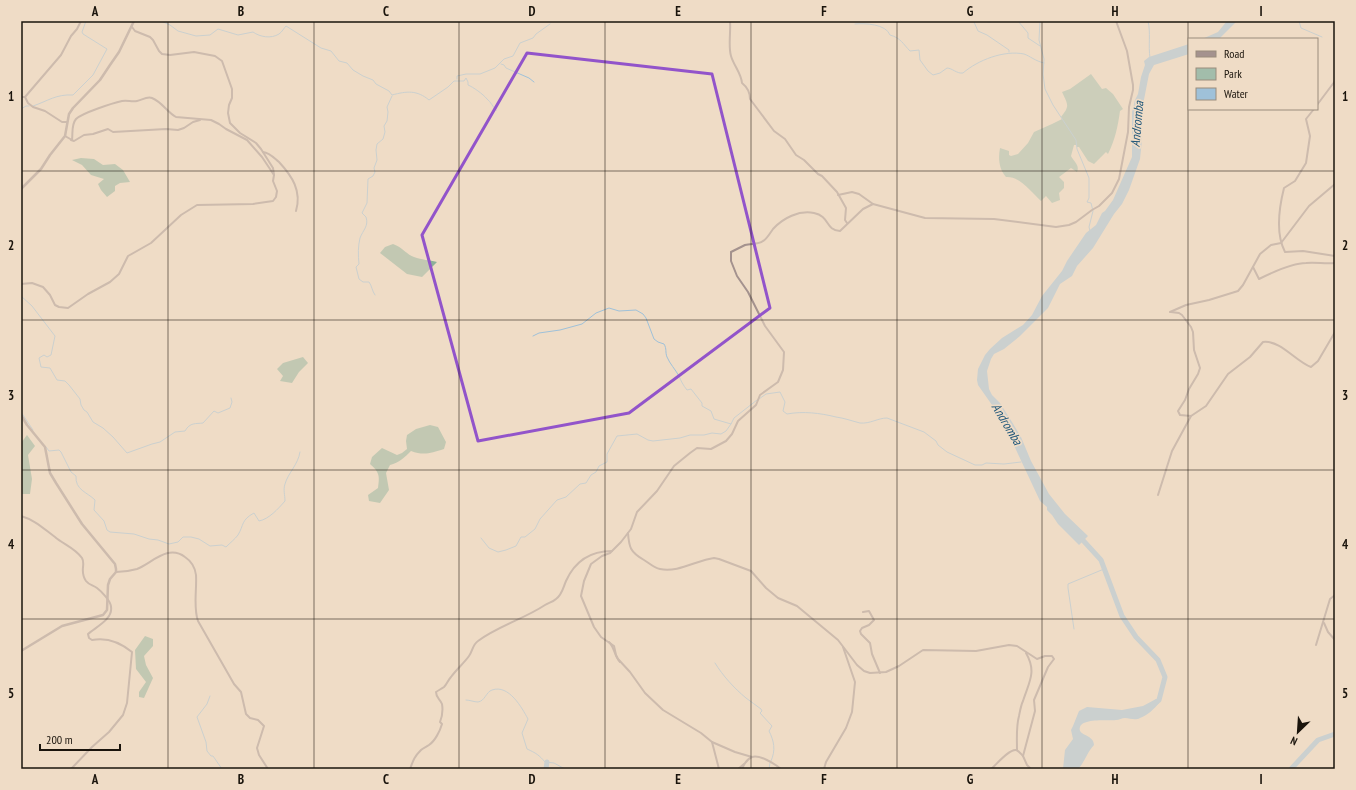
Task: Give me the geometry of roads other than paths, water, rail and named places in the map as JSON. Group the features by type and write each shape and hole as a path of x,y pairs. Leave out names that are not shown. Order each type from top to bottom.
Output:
{"street":[{"path":"21,97 25,97 61,55 81,21"},
{"path":"21,189 41,169 65,136 67,122 73,108 100,80 132,27 134,21"},
{"path":"730,21 731,55 741,76 742,83 746,85 750,99 774,131 785,139 796,155 822,176 838,194 846,208 846,220 848,223"},
{"path":"838,194 852,192 858,194 873,204 925,218 994,219 1056,227 1069,225 1076,222 1099,206 1115,189 1119,179 1128,132 1129,107 1133,85 1127,52 1116,21"},
{"path":"21,284 32,283 43,287 55,305 68,308 88,294 110,282 119,274 128,256 151,243 181,215 197,205 252,204 273,201 276,197 277,191 273,181 273,168 256,144 240,133 230,123 228,113 232,98 232,89 222,61 218,58 194,52 170,55 162,54 150,37 135,31 132,27"},
{"path":"1318,104 1335,81"},
{"path":"25,97 29,104 33,107 45,111 62,122 67,122"},
{"path":"70,140 72,140 72,131 76,120 80,117 123,101 135,101 143,98 151,98 176,117 211,120 247,140 262,157 274,175"},
{"path":"1313,110 1306,119 1310,136 1306,163 1295,181 1284,188 1279,207 1280,243 1285,252 1302,251 1335,256"},
{"path":"65,136 74,141 84,135 108,130 113,132 166,129 178,130 193,122 203,119"},
{"path":"263,152 270,155 285,167 296,187 298,199 296,211"},
{"path":"1191,416 1180,415 1178,410 1185,400 1188,389 1199,371 1198,360 1194,350 1193,332 1182,315 1179,313 1170,312 1186,305 1238,291 1243,285 1260,254 1271,245 1280,243 1309,206 1335,184"},
{"path":"781,769 775,764 758,756 752,757 735,752 712,742 701,733 664,710 645,692 625,667 616,655 614,646 601,636 594,627 581,596 581,591 594,560 610,553 616,548 631,529 637,512 657,491 674,466 698,448 711,449 726,440 732,434 738,421 756,405 760,395 778,382 781,376 783,370 784,352 765,326 748,292 737,276 731,261 731,252 745,245 763,242 784,219 798,214 813,213 822,216 826,218 831,228 840,231 864,209 873,204"},
{"path":"1253,266 1258,279 1290,266 1306,263 1327,264 1335,262"},
{"path":"1158,495 1172,451 1191,416 1206,406 1228,374 1250,357 1263,342 1269,341 1311,367 1318,361 1335,332"},
{"path":"21,415 45,447 50,473 56,483 82,524 111,558 115,564 116,572"},
{"path":"21,516 41,525 55,538 69,546 81,556 83,561 82,574 85,580 98,588 108,600 111,606 110,614 88,634 89,638 92,640 101,638 108,639 126,647 132,652 127,703 123,715 103,738 71,769"},
{"path":"628,533 629,546 633,552 658,569 668,570 714,558 751,571 774,595 797,606 838,640 857,665 864,671 870,673 880,673 892,670 923,650 976,652 1009,645 1017,646 1037,659 1052,656 1054,659 1048,667 1034,700 1035,711 1023,756"},
{"path":"410,769 412,760 421,749 429,745 434,740 442,724 440,722 442,718 442,705 436,695 436,692 442,688 464,661 470,656 472,648 478,641 489,633 513,621 529,616 555,600 562,592 566,581 575,567 582,560 588,556 600,552 612,551"},
{"path":"21,651 62,626 103,615 107,610 108,585 110,578 116,572 138,568 152,559 169,552 180,553 191,561 196,573 195,612 198,621 234,684 241,692 246,714 250,718 258,720 264,726 257,748 259,755 268,769"},
{"path":"1316,645 1325,620 1330,599 1335,595"},
{"path":"863,612 869,611 874,620 860,631 870,643 872,654 880,673"},
{"path":"1325,620 1324,624 1335,640"},
{"path":"824,769 826,762 846,728 852,712 855,682 842,645"},
{"path":"1024,651 1030,659 1032,667 1030,682 1019,716 1017,729 1018,750 1031,769"},
{"path":"712,742 719,769"},
{"path":"991,769 1008,753 1013,750 1018,750"},
{"path":"738,769 752,757"},
{"path":"742,769 745,763"}],"water":[{"path":"1227,21 1237,21 1220,38 1204,38 1218,32"},
{"path":"1188,44 1188,54 1154,65 1149,74 1141,115 1140,133 1142,140 1140,159 1129,190 1122,204 1093,248 1077,266 1072,276 1060,284 1048,308 1020,336 1004,349 994,354 987,371 989,389 992,395 1000,403 1021,437 1031,461 1049,494 1065,514 1088,536 1079,545 1058,524 1047,510 1047,507 1040,501 1010,435 1006,431 992,405 978,385 978,369 985,355 990,349 1002,338 1023,325 1032,315 1042,296 1062,271 1086,233 1096,225 1102,213 1113,200 1132,157 1132,112 1145,65 1144,61 1149,57"},
{"path":"1156,699 1159,703 1153,710 1138,719 1125,718 1117,720 1096,720 1082,724 1080,727 1081,732 1093,741 1094,745 1078,769 1063,769 1065,750 1073,739 1071,730 1079,711 1087,707 1122,710 1143,706"}],"waterway":[{"path":"33,106 57,97 73,95 93,75 107,49 83,34 82,32 86,21"},
{"path":"161,21 178,31 196,36 210,35 218,29 238,35 253,32 269,37 276,36 286,26 321,48 331,51 339,61 347,63 353,70 373,80 376,84 389,91 392,95 412,92 420,94 429,100 454,81 464,81 466,78 468,85 490,101 496,110"},
{"path":"969,21 975,21"},
{"path":"985,21 993,21"},
{"path":"1018,21 1028,33 1028,38 1040,46"},
{"path":"1040,21 1039,40 1044,59 1043,74 1045,89 1053,105 1076,140 1077,149 1089,178 1089,198 1087,202 1091,203 1093,211 1089,227 1090,231"},
{"path":"1148,21 1150,58"},
{"path":"1299,21 1301,28 1322,37"},
{"path":"974,22 978,31 987,35 1009,50 1009,52"},
{"path":"457,79 457,76 466,74 480,74 495,68 504,59 513,56 520,43 533,38 550,24"},
{"path":"855,24 880,26 888,31 890,35 899,40 910,51 919,50 920,60 933,75 940,73 947,68 963,73 984,60 1008,53 1024,54 1044,63"},
{"path":"501,64 534,82"},
{"path":"375,295 369,282 363,282 359,279 356,267 359,264 358,251 360,238 367,223 366,217 362,213 367,203 368,179 373,176 375,172 374,168 377,160 377,144 383,139 385,132 384,126 387,121 387,107 392,96"},
{"path":"21,109 29,106"},
{"path":"21,296 32,306 55,336 51,355 47,357 44,355 39,358 41,367 50,368 57,380 65,381 80,399 81,405 93,422 113,437 127,453 160,442 175,432 185,431 191,425 203,423 214,411 218,413 230,408 232,402 231,398"},
{"path":"533,336 539,333 560,330 582,324 596,313 609,308 619,311 636,310 643,314 646,318 654,339 664,344 668,360 687,390 691,389 702,403 702,406 711,411 714,419 731,424 734,418 757,400"},
{"path":"759,399 766,394 780,392 785,402 783,411 787,414 818,414 860,423 867,423 887,418 924,432 947,452 975,465 982,465 986,463 1004,464 1021,462"},
{"path":"21,412 33,430"},
{"path":"481,538 489,548 498,552 516,546 521,537 525,537 535,529 540,519 557,500 566,497 580,484 586,483 591,475 596,472 599,466 607,462 607,454 617,436 637,434 653,441 680,438 690,435 704,435 712,433 721,434 726,431 731,424"},
{"path":"46,447 49,451 59,450 61,452 71,472 76,476 76,481 79,488 95,500 94,510 104,521 107,530 110,532 134,534 169,544 178,542 183,537 191,537 199,539 210,546 222,545 226,547 238,535 247,518 254,513 259,521 263,520 273,513 285,501 285,484 299,457 300,452"},
{"name":"Andromba","path":"1080,537 1101,560 1122,616 1136,637 1158,660 1165,677 1159,700 1153,705"},
{"path":"1074,629 1068,584 1104,569"},
{"path":"715,663 733,686 761,709 762,711 760,713 772,726 769,731 774,746 774,753 771,761"},
{"path":"466,700 478,702 492,690 504,690 514,698 528,719 522,733 527,749 537,754 545,762 554,763 565,769"},
{"path":"210,696 207,704 197,717 206,742 207,751 211,756 213,756 222,769"},
{"path":"1291,769 1318,740 1335,734"},
{"path":"546,769 547,762"},
{"path":"769,769 770,763"}]}
